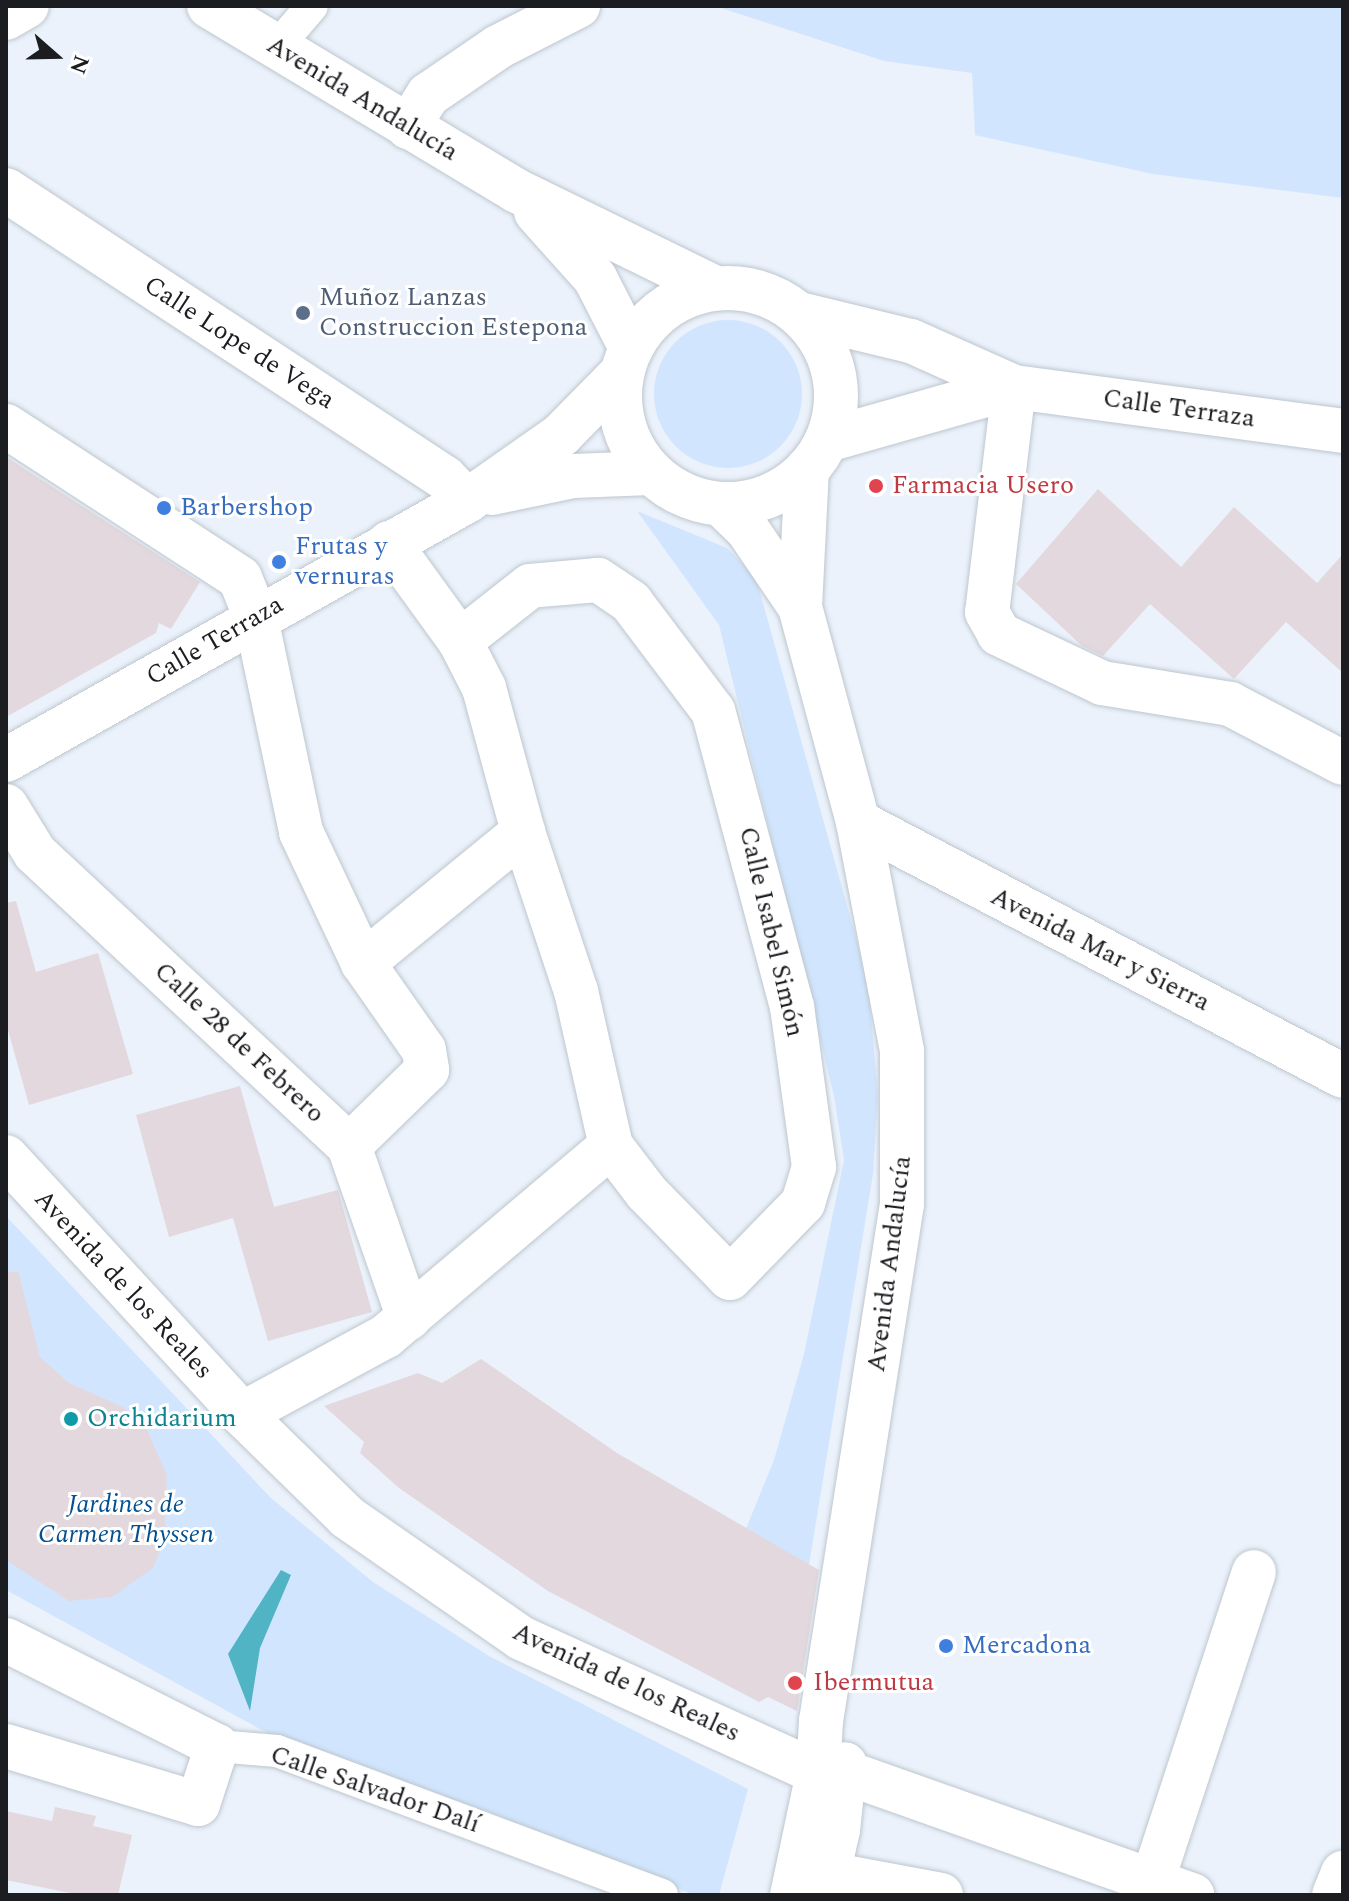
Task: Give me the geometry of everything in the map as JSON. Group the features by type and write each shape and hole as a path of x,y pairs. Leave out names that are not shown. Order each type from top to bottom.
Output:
{"street":[{"path":"6,18 27,6"},
{"name":"Avenida Andalucía","path":"209,6 515,190 715,288"},
{"path":"276,48 312,6"},
{"path":"408,127 428,95 498,47 578,6"},
{"name":"Calle Lope de Vega","path":"6,190 445,478 467,501"},
{"name":"Avenida Andalucía","path":"515,190 595,278 626,360"},
{"path":"715,288 744,288 774,297 799,314 821,340 834,372 836,407 817,455 783,490 753,502 721,504 695,500 651,473 624,427 626,360 677,302 715,288"},
{"name":"Calle Terraza","path":"799,314 911,341 1014,387 1343,431"},
{"name":"Calle Terraza","path":"6,760 467,501 561,435 626,360"},
{"path":"1014,387 987,612 999,634 1102,683 1230,704 1343,763"},
{"name":"Calle Terraza","path":"817,455 1014,387"},
{"path":"6,426 240,578 256,618 301,832 363,963 424,1050 427,1070 349,1146"},
{"name":"Avenida Andalucía","path":"800,607 817,455"},
{"name":"Calle Terraza","path":"467,501 573,476 651,473"},
{"name":"Avenida Andalucía","path":"721,504 747,529 800,607 858,822 890,974 902,1051 905,1120 902,1204 836,1642 821,1721 819,1830"},
{"name":"Calle Isabel Simón","path":"389,543 460,641 484,688 523,832 576,991 611,1146 646,1192 730,1278 803,1203 812,1186 811,1122 792,1007 713,711 631,602 598,580 530,586 460,641"},
{"name":"Calle 28 de Febrero","path":"6,806 35,853 349,1146 409,1318"},
{"name":"Avenida Mar y Sierra","path":"858,822 1343,1076"},
{"path":"363,963 523,832"},
{"path":"242,1414 409,1318 611,1146"},
{"name":"Avenida de los Reales","path":"6,1157 242,1414 347,1517 521,1638 819,1830 941,1895"},
{"path":"1173,1887 1254,1572"},
{"name":"Calle Salvador Dalí","path":"6,1640 217,1746 277,1751 662,1895"},
{"path":"6,1746 198,1804 217,1746"},
{"name":"Avenida de los Reales","path":"819,1830 1173,1887"},
{"path":"1334,1895 1343,1873"}],"green space":[{"path":"715,6 1343,6 1343,198 1153,174 975,135 972,73 884,61"},
{"path":"728,320 757,325 781,341 797,365 802,394 797,423 781,447 757,463 728,468 699,463 675,447 659,423 654,394 659,365 675,341 699,325"},
{"path":"637,511 727,548 756,578 868,981 878,1096 873,1174 809,1565 745,1531 774,1460 804,1354 844,1160 834,1096 719,625"},
{"name":"Jardines de Carmen Thyssen","path":"6,1216 271,1498 373,1582 489,1656 748,1789 719,1895 695,1895 293,1747 6,1590"}],"water":[{"path":"281,1570 291,1575 260,1648 250,1711 228,1654"}],"building":[{"path":"6,457 200,582 171,629 159,623 156,633 6,717"},
{"path":"1098,489 1181,567 1234,507 1317,583 1343,554 1343,673 1286,622 1234,679 1150,604 1103,656 1082,646 1016,584"},
{"path":"16,901 36,972 98,953 133,1074 29,1105 6,1023 6,903"},
{"path":"240,1086 274,1207 338,1190 372,1312 268,1341 233,1218 169,1237 136,1115"},
{"name":"Orchidarium","path":"18,1271 40,1357 69,1383 123,1407 147,1430 167,1475 164,1541 153,1568 112,1597 69,1601 6,1560 6,1273"},
{"path":"481,1359 617,1453 819,1570 797,1711 768,1697 759,1702 548,1591 399,1488 360,1453 364,1442 324,1406 418,1373 442,1383"},
{"path":"55,1807 96,1816 93,1826 132,1835 118,1895 80,1895 6,1880 6,1811 52,1821"}],"place":[{"name":"Muñoz Lanzas Construccion Estepona","path":"303,313"},
{"name":"Farmacia Usero","path":"876,486"},
{"name":"Barbershop","path":"164,508"},
{"name":"Frutas y vernuras","path":"279,562"},
{"name":"Orchidarium","path":"71,1419"},
{"name":"Mercadona","path":"946,1646"},
{"name":"Ibermutua","path":"795,1683"}]}
